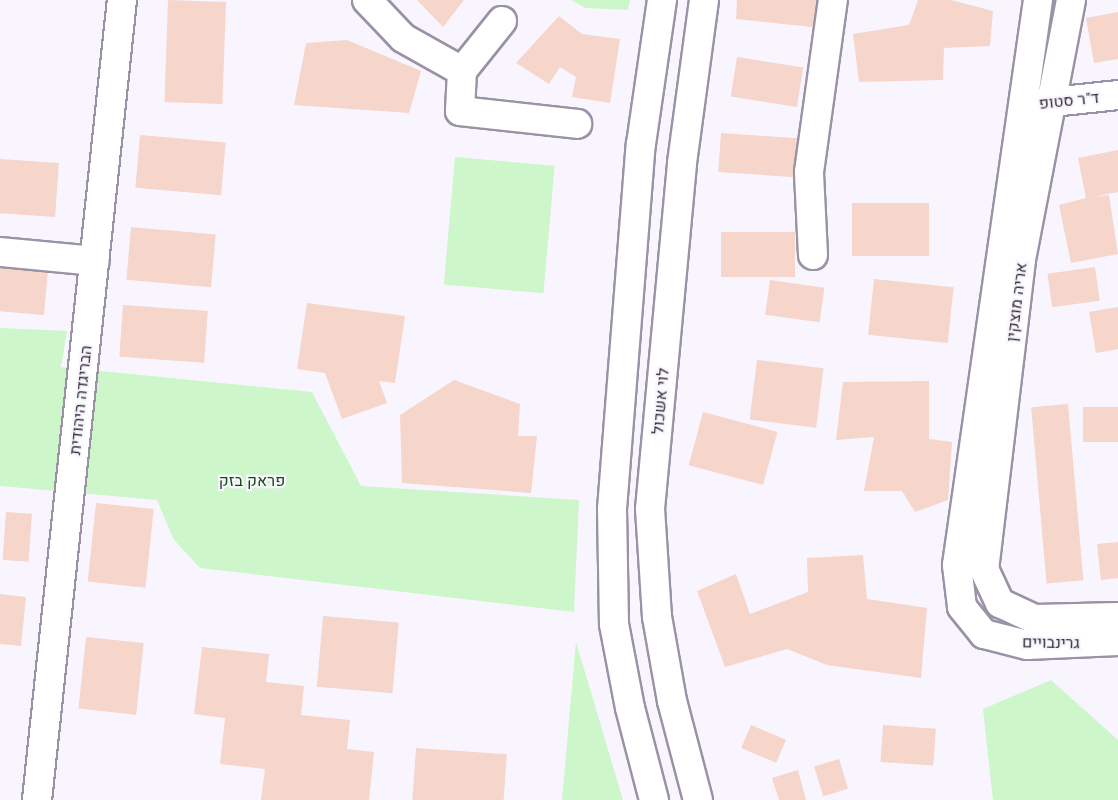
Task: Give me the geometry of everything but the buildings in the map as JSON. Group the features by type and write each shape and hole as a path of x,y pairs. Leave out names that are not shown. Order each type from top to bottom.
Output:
{"street":[{"name":"הבריגדה היהודית","path":"37,800 122,0"},
{"path":"367,0 403,38 462,70"},
{"path":"654,800 630,708 614,624 612,509 641,144 662,0"},
{"name":"לוי אשכול","path":"698,800 672,701 657,617 650,509 682,163 704,0"},
{"path":"813,255 809,172 833,0"},
{"name":"אריה מוצקין","path":"962,607 957,565 1021,105 1038,0"},
{"name":"אריה מוצקין","path":"1000,603 984,569 1021,260 1071,0"},
{"path":"502,21 462,70 460,111 577,124"},
{"name":"ד\"ר סטופ","path":"1021,105 1118,95"},
{"path":"0,252 95,261"},
{"name":"גרינבויים","path":"1000,603 1035,620 1118,618"},
{"name":"גרינבויים","path":"962,607 984,634 1027,645 1118,641"}],"green space":[{"path":"571,0 630,0 628,10 585,8"},
{"path":"455,157 555,166 543,293 444,285"},
{"name":"פראק בזק","path":"0,328 67,331 61,367 312,392 361,486 579,500 574,612 200,568 174,540 157,500 0,486"},
{"path":"576,642 623,800 562,800"},
{"path":"1051,680 1118,740 1118,800 993,800 983,709"}]}
